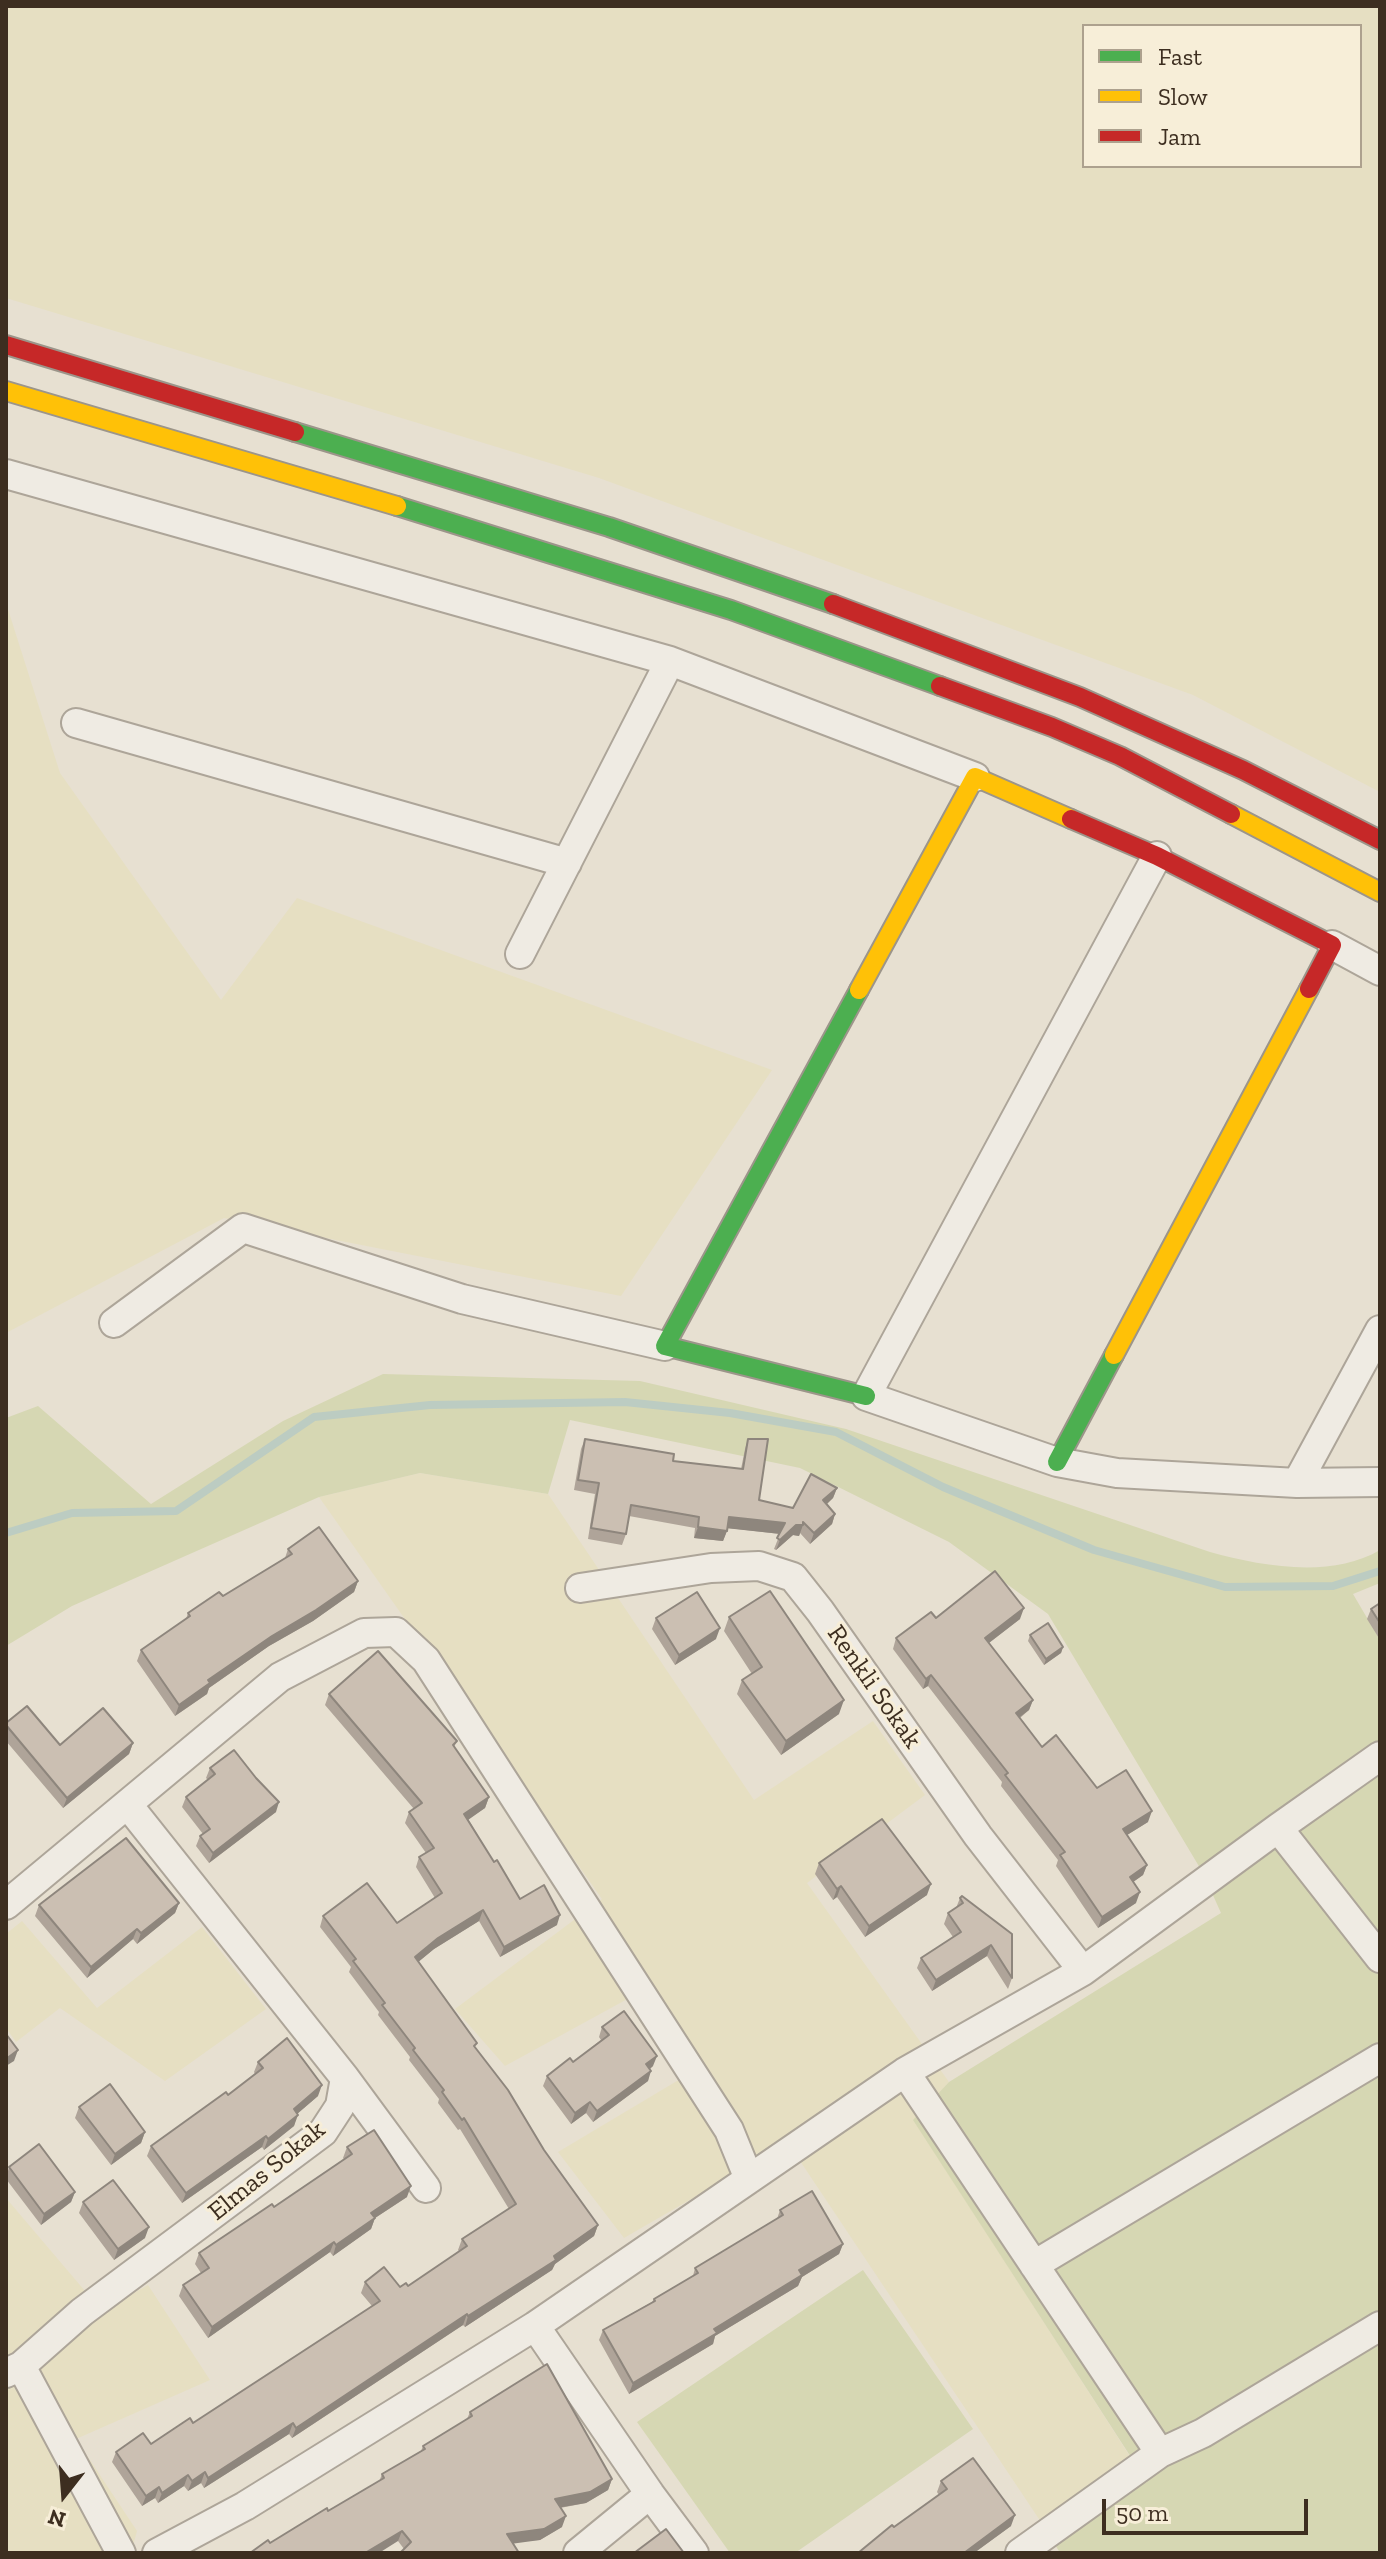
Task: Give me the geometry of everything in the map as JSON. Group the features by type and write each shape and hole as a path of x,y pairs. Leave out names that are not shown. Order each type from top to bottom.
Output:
{"main road":[{"path":"6,345 609,527 842,607 1080,697 1243,770 1380,840"},
{"path":"6,391 472,528 731,610 1052,727 1120,756 1380,892"},
{"path":"1120,756 1380,908"},
{"path":"866,1396 665,1346 975,777 1157,856 1332,945 1057,1462"}],"street":[{"path":"6,474 670,661 975,777"},
{"path":"520,954 670,661"},
{"path":"76,723 567,863"},
{"path":"1157,856 866,1396 1057,1462 1117,1473 1297,1483 1380,1482"},
{"path":"1332,945 1380,971"},
{"path":"114,1323 243,1228 462,1299 665,1346"},
{"path":"1297,1483 1380,1330"},
{"name":"Renkli Sokak","path":"580,1588 711,1568 759,1566 793,1577 978,1836 1083,1971"},
{"path":"6,1905 280,1677 364,1633 396,1632 426,1660 729,2130 749,2179"},
{"path":"157,2553 245,2506 535,2326 905,2072 1083,1971 1380,1756"},
{"path":"128,1805 345,2078 426,2188"},
{"path":"1278,1828 1380,1958"},
{"path":"1034,2265 1380,2058"},
{"path":"905,2072 1160,2453"},
{"name":"Elmas Sokak","path":"13,2370 82,2312 323,2132 340,2106 345,2078"},
{"path":"535,2326 694,2553"},
{"path":"1020,2553 1160,2453 1203,2433 1380,2326"},
{"path":"13,2370 121,2553"},
{"path":"578,2553 650,2494"}],"shaded area":[{"path":"6,6 1380,6 1380,792 1193,695 599,478 6,298"},
{"path":"6,603 60,773 221,1000 297,898 772,1070 621,1296 224,1218 6,1333"},
{"path":"420,1473 548,1494 754,1800 873,1721 925,1795 807,1883 949,2082 914,2120 1147,2483 1047,2531 788,2143 624,2238 558,2152 692,2072 642,1991 505,2066 455,2009 602,1899 319,1497"},
{"path":"22,1921 97,2008 202,1927 266,2009 165,2081 60,2008 16,2042 6,2028 6,1934"},
{"path":"6,2198 102,2311 148,2285 210,2380 76,2439 137,2531 131,2553 6,2553"}],"green space":[{"path":"383,1374 640,1381 846,1429 1230,1557 1273,1565 1318,1567 1340,1565 1380,1550 1380,1583 1353,1594 1380,1640 1380,2553 1060,2553 1047,2531 1147,2482 913,2120 949,2082 1221,1913 1203,1873 1048,1614 949,1542 800,1468 570,1420 548,1494 420,1473 319,1497 72,1606 6,1646 6,1418 38,1406 151,1504 283,1421"},
{"path":"863,2270 973,2429 795,2553 730,2553 637,2422"}],"building":[{"path":"585,1439 674,1454 673,1461 743,1469 748,1439 768,1439 759,1500 793,1508 811,1474 837,1488 823,1500 835,1514 814,1533 803,1522 780,1540 777,1538 785,1523 729,1517 727,1531 698,1527 699,1517 631,1505 626,1534 591,1528 599,1483 578,1480"},
{"path":"319,1527 358,1581 208,1680 210,1683 179,1705 141,1650 219,1592 223,1596 292,1554 288,1549"},
{"path":"995,1571 1024,1608 985,1638 1033,1700 1016,1713 1042,1747 1056,1735 1097,1788 1126,1770 1152,1811 1123,1829 1147,1865 1130,1877 1140,1892 1102,1917 1060,1855 1065,1852 1005,1775 1008,1773 931,1675 926,1679 896,1638 931,1612 936,1618"},
{"path":"770,1591 844,1700 786,1741 742,1680 762,1667 729,1617"},
{"path":"697,1592 720,1628 679,1655 656,1618"},
{"path":"1380,1603 1380,1623 1371,1609"},
{"path":"1048,1623 1063,1647 1046,1659 1030,1635"},
{"path":"378,1651 457,1741 453,1745 489,1797 464,1814 494,1862 497,1860 520,1899 544,1885 560,1915 504,1947 483,1910 438,1938 415,1957 477,2043 474,2046 508,2090 544,2150 598,2225 554,2256 556,2260 467,2314 296,2428 293,2423 208,2478 205,2472 192,2481 188,2475 162,2493 159,2487 146,2496 116,2452 143,2433 151,2444 190,2418 193,2423 380,2301 365,2282 384,2267 400,2287 406,2283 408,2286 467,2246 462,2239 516,2204 464,2118 462,2120 442,2092 444,2090 382,2005 385,2003 353,1961 356,1959 323,1916 367,1883 397,1923 442,1893 419,1857 434,1848 409,1812 422,1803 329,1694"},
{"path":"27,1706 60,1745 103,1708 133,1743 67,1798 6,1725"},
{"path":"234,1750 279,1802 213,1853 200,1836 210,1829 186,1797 215,1774 210,1768"},
{"path":"882,1819 931,1884 869,1926 841,1886 837,1889 819,1863"},
{"path":"126,1838 179,1903 141,1933 137,1929 91,1967 39,1905"},
{"path":"962,1896 1012,1934 1012,1978 991,1945 936,1980 921,1958 961,1932 948,1913 963,1903"},
{"path":"624,2011 657,2056 646,2064 651,2071 597,2111 590,2102 575,2113 547,2076 570,2058 573,2062 609,2035 602,2027"},
{"path":"6,2034 18,2050 6,2059"},
{"path":"287,2038 322,2085 294,2109 298,2115 268,2139 266,2136 186,2193 151,2146 263,2068 258,2062"},
{"path":"110,2084 145,2132 115,2154 79,2107"},
{"path":"374,2130 411,2186 371,2213 375,2218 336,2245 334,2242 212,2327 183,2285 209,2268 199,2253 352,2154 347,2147"},
{"path":"39,2144 75,2192 44,2214 9,2167"},
{"path":"113,2180 149,2227 118,2249 83,2202"},
{"path":"812,2191 843,2244 799,2270 802,2275 714,2329 717,2333 633,2383 603,2330 698,2273 695,2268 783,2215 780,2210"},
{"path":"547,2364 612,2479 590,2492 555,2499 566,2516 544,2529 507,2534 519,2553 400,2553 411,2542 402,2531 365,2553 250,2553 268,2540 270,2543 384,2478 382,2474 472,2416 470,2412"},
{"path":"973,2458 1015,2515 964,2553 858,2553 892,2525 894,2527 947,2489 941,2481"},
{"path":"666,2529 684,2553 634,2553"}],"waterway":[{"path":"6,1533 72,1513 176,1511 314,1417 430,1405 625,1402 730,1413 836,1432 943,1487 1094,1550 1225,1587 1333,1586 1380,1571"}],"traffic: fast":[{"path":"295,432 609,527 833,604"},
{"path":"397,506 731,610 940,686"},
{"path":"859,990 665,1346 866,1396"},
{"path":"1057,1462 1114,1355"}],"traffic: slow":[{"path":"6,391 397,506"},
{"path":"859,990 975,777 1071,819"},
{"path":"1231,814 1380,892"},
{"path":"1114,1355 1309,989"}],"traffic: jam":[{"path":"6,345 295,432"},
{"path":"833,604 1080,697 1243,770 1380,840"},
{"path":"940,686 1120,756 1231,814"},
{"path":"1071,819 1157,856 1332,945 1309,989"}]}
